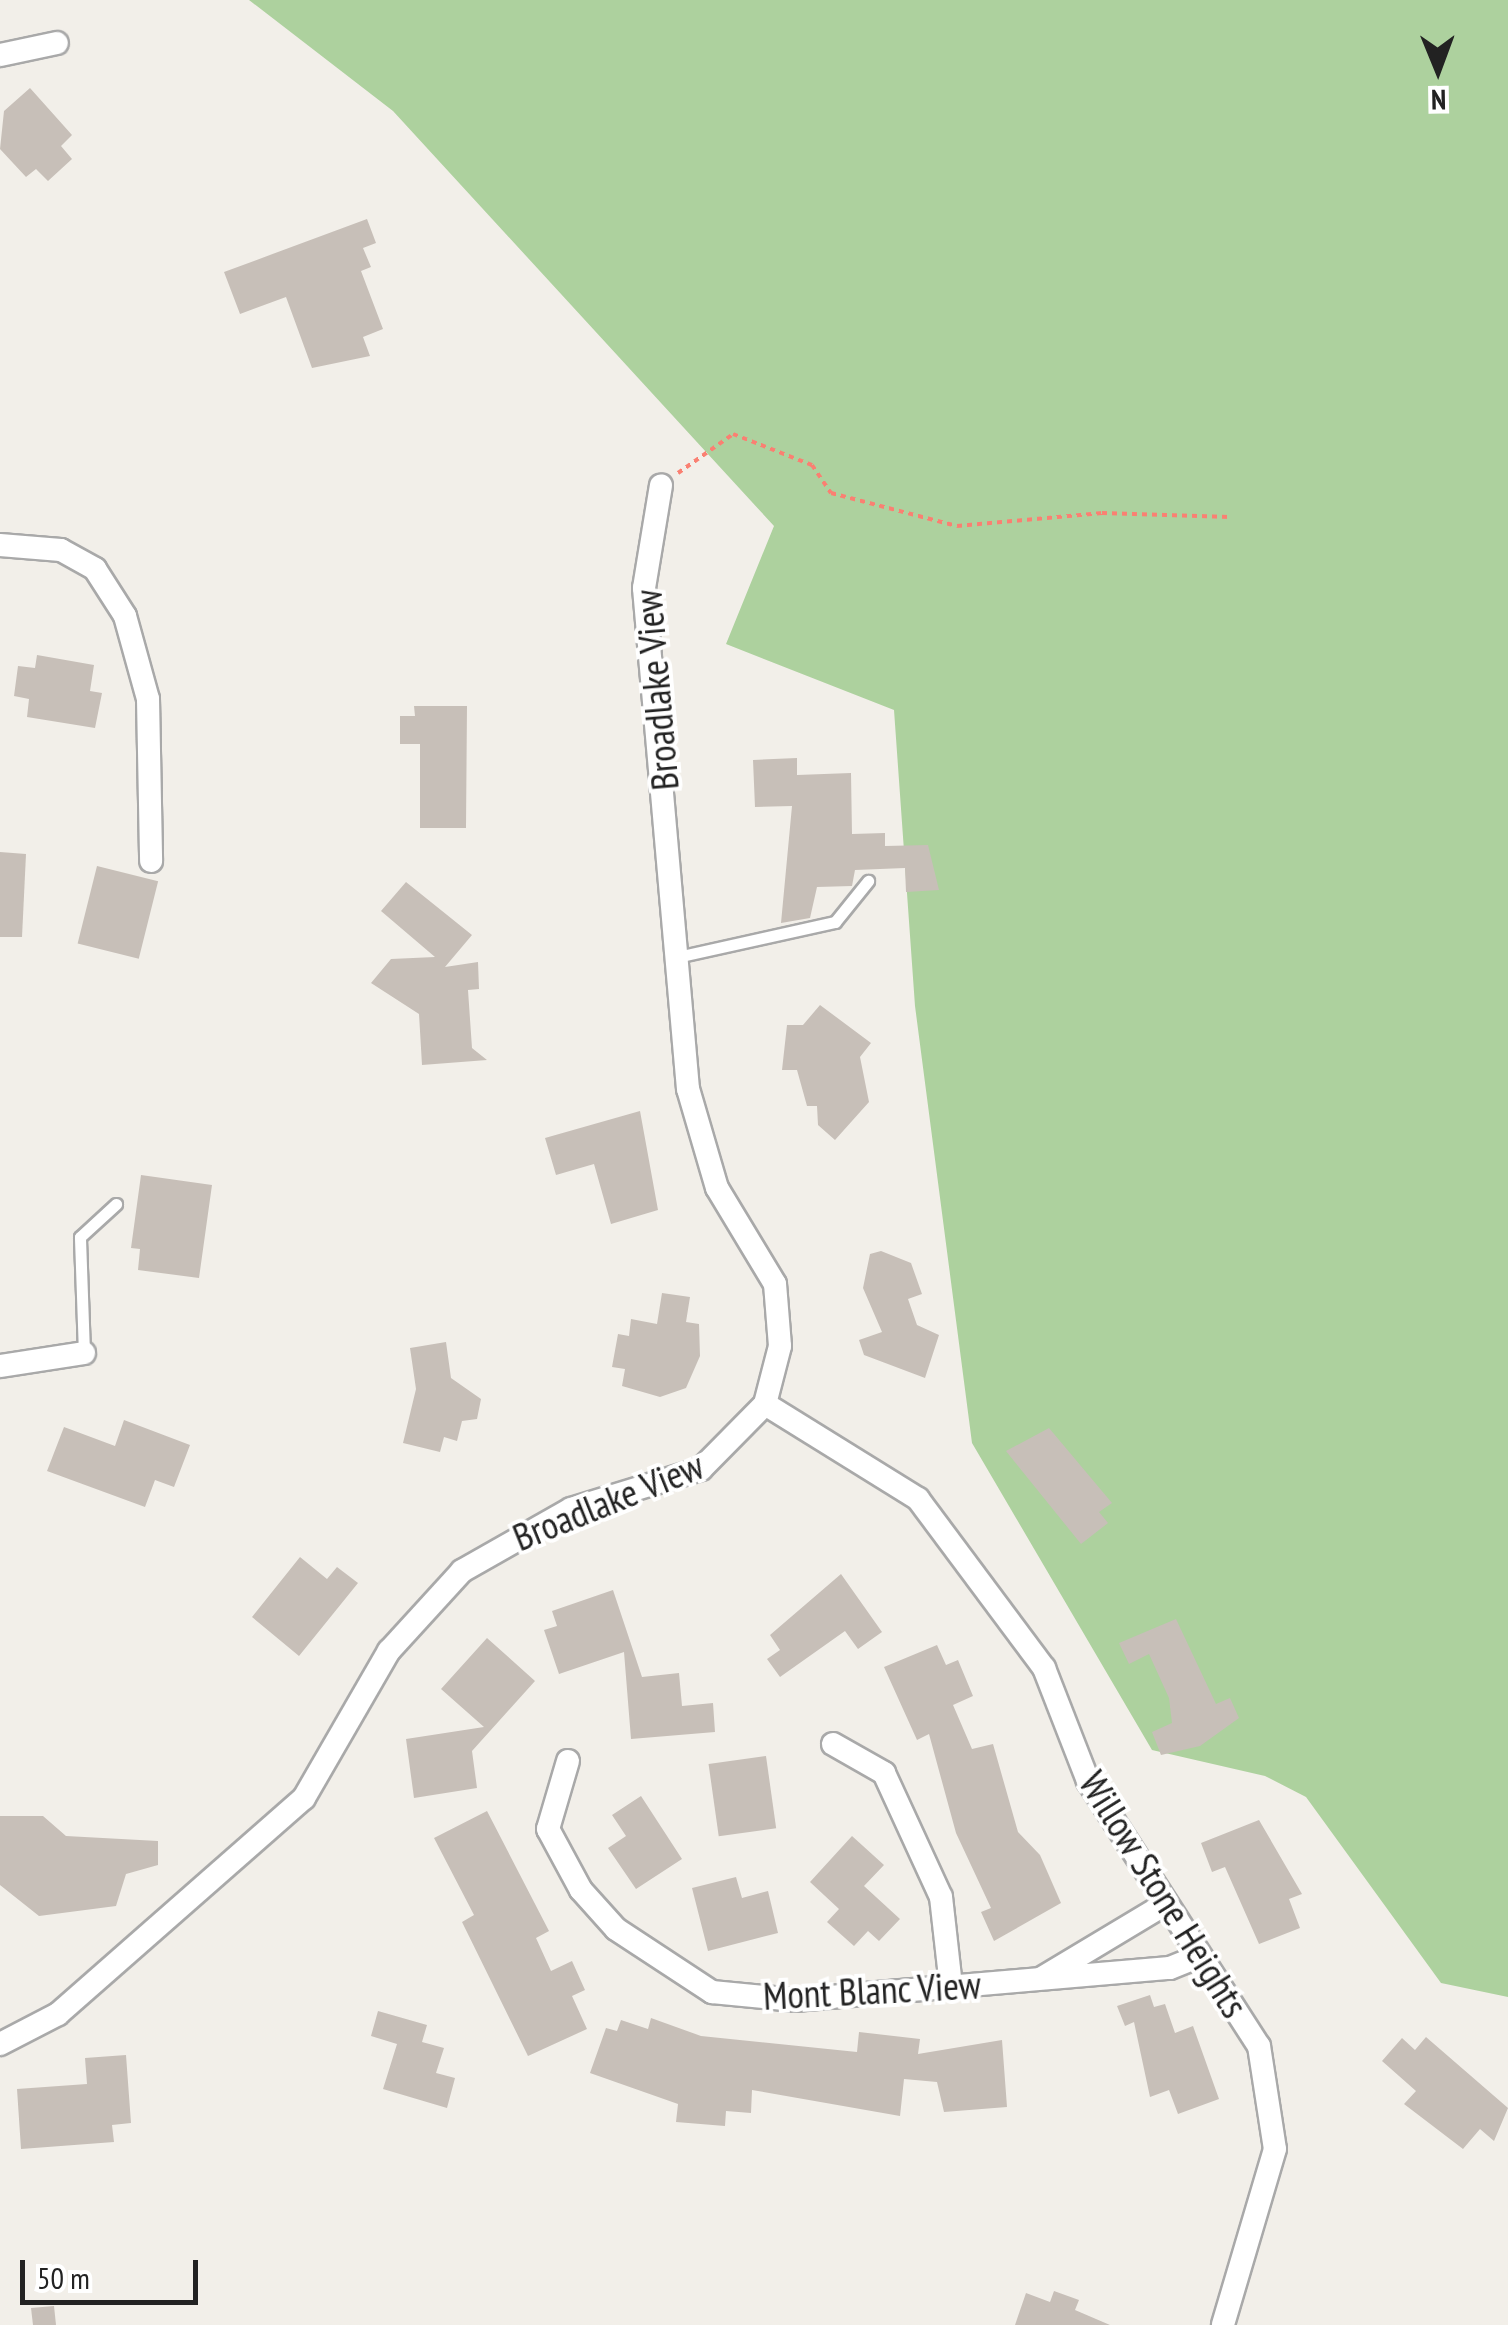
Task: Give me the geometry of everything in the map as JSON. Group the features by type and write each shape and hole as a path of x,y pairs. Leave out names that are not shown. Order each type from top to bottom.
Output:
{"street":[{"path":"0,55 58,42"},
{"name":"Broadlake View","path":"0,2044 58,2014 304,1798 389,1651 462,1571 547,1519 700,1468 765,1404 780,1346 775,1284 718,1188 694,1122 644,588 661,485"},
{"path":"0,545 61,550 95,569 125,616 148,699 151,860"},
{"path":"0,1366 84,1353"},
{"name":"Willow Stone Heights","path":"765,1404 918,1499 1044,1668 1088,1782 1258,2046 1275,2116 1268,2183 1223,2325"},
{"path":"833,1744 884,1773 942,1897 951,1986"},
{"name":"Mont Blanc View","path":"568,1762 548,1829 581,1890 689,1982 795,2000 1170,1968 1200,1956"},
{"name":"Mont Blanc View","path":"1040,1980 1165,1904"}],"lane":[{"path":"677,957 835,922 868,882"},
{"path":"84,1353 80,1237 116,1204"}],"path":[{"path":"661,485 733,434 812,465 830,494 957,526 1102,513 1230,518"}],"green space":[{"path":"249,0 1508,0 1508,1997 1441,1983 1306,1797 1265,1776 1152,1750 972,1443 915,1006 894,710 726,644 774,526 393,111"}],"building":[{"path":"30,88 72,135 61,146 72,159 48,181 36,169 26,177 0,149 4,111"},
{"path":"367,219 376,243 363,248 371,267 361,271 383,329 363,337 370,356 312,368 286,297 240,314 224,272"},
{"path":"37,655 94,665 90,691 102,693 95,728 27,717 29,699 14,696 18,666 35,668"},
{"path":"414,706 467,706 466,828 420,828 420,744 400,744 400,716 415,716"},
{"path":"797,758 797,775 851,773 852,834 885,833 885,846 928,845 939,890 906,892 905,868 855,870 852,886 817,887 810,918 781,923 792,806 755,807 753,760"},
{"path":"0,852 26,854 22,937 0,937"},
{"path":"97,866 158,881 139,959 78,944"},
{"path":"406,882 472,935 445,967 478,962 479,989 468,990 472,1048 487,1060 422,1065 419,1014 371,983 391,959 435,957 381,911"},
{"path":"820,1005 871,1043 860,1057 869,1102 835,1140 818,1125 817,1106 807,1106 797,1070 782,1070 787,1025 803,1025"},
{"path":"640,1111 658,1210 611,1224 594,1164 556,1175 545,1138"},
{"path":"141,1175 212,1185 199,1278 138,1270 140,1249 131,1248"},
{"path":"881,1251 911,1263 922,1294 908,1299 917,1325 939,1335 925,1378 864,1355 859,1340 882,1332 863,1288 870,1254"},
{"path":"662,1293 690,1297 686,1322 699,1324 700,1356 686,1388 660,1397 622,1386 625,1369 612,1367 618,1334 629,1336 631,1319 657,1324"},
{"path":"446,1342 451,1378 481,1399 477,1419 462,1421 457,1441 444,1437 440,1452 403,1443 416,1389 410,1348"},
{"path":"124,1420 190,1445 174,1487 155,1480 145,1507 47,1471 64,1427 115,1446"},
{"path":"1049,1428 1112,1503 1099,1512 1108,1523 1081,1544 1006,1451"},
{"path":"300,1557 327,1579 337,1567 358,1583 299,1656 252,1617"},
{"path":"841,1574 882,1632 858,1649 845,1631 780,1677 767,1659 780,1650 770,1635"},
{"path":"613,1590 642,1677 679,1673 682,1706 713,1703 715,1732 631,1739 624,1652 559,1674 544,1630 557,1626 552,1611"},
{"path":"1176,1619 1216,1704 1230,1698 1239,1718 1200,1746 1161,1755 1152,1732 1172,1723 1169,1698 1149,1654 1129,1664 1119,1643"},
{"path":"487,1638 535,1681 472,1751 477,1788 414,1798 406,1739 484,1727 441,1689"},
{"path":"937,1645 946,1665 958,1660 973,1696 953,1705 972,1749 993,1744 1018,1832 1040,1855 1061,1903 994,1941 981,1912 991,1908 956,1833 929,1734 917,1740 884,1667"},
{"path":"766,1756 776,1828 719,1836 709,1764"},
{"path":"641,1796 682,1859 636,1889 608,1848 626,1836 612,1815"},
{"path":"487,1811 549,1931 536,1938 551,1971 572,1961 585,1990 572,1996 587,2029 528,2056 462,1922 474,1915 434,1838"},
{"path":"0,1816 43,1816 66,1836 158,1841 158,1865 126,1874 116,1906 39,1916 0,1885"},
{"path":"1259,1820 1302,1894 1289,1899 1300,1928 1259,1944 1225,1867 1212,1872 1201,1843"},
{"path":"852,1836 884,1865 864,1886 900,1919 879,1941 868,1931 854,1946 827,1922 839,1909 810,1882"},
{"path":"736,1877 742,1898 768,1891 778,1933 708,1951 692,1888"},
{"path":"1150,1995 1154,2007 1165,2004 1175,2033 1193,2026 1219,2099 1178,2114 1169,2090 1150,2097 1134,2022 1125,2026 1117,2006"},
{"path":"378,2011 427,2025 422,2042 444,2048 436,2073 455,2078 447,2108 383,2089 397,2044 371,2036"},
{"path":"651,2018 701,2036 857,2052 859,2032 920,2039 918,2054 1002,2040 1007,2107 944,2112 937,2082 904,2079 900,2116 752,2090 751,2113 726,2111 725,2126 676,2122 678,2104 590,2073 606,2028 617,2031 621,2020 648,2029"},
{"path":"1426,2037 1508,2108 1494,2141 1480,2129 1463,2149 1404,2104 1416,2091 1382,2061 1402,2038 1415,2050"},
{"path":"126,2055 131,2123 112,2125 114,2142 21,2149 17,2089 87,2084 85,2058"},
{"path":"1054,2291 1079,2300 1075,2310 1110,2325 1015,2325 1026,2293 1050,2302"},
{"path":"54,2306 56,2325 33,2325 31,2308"}]}
